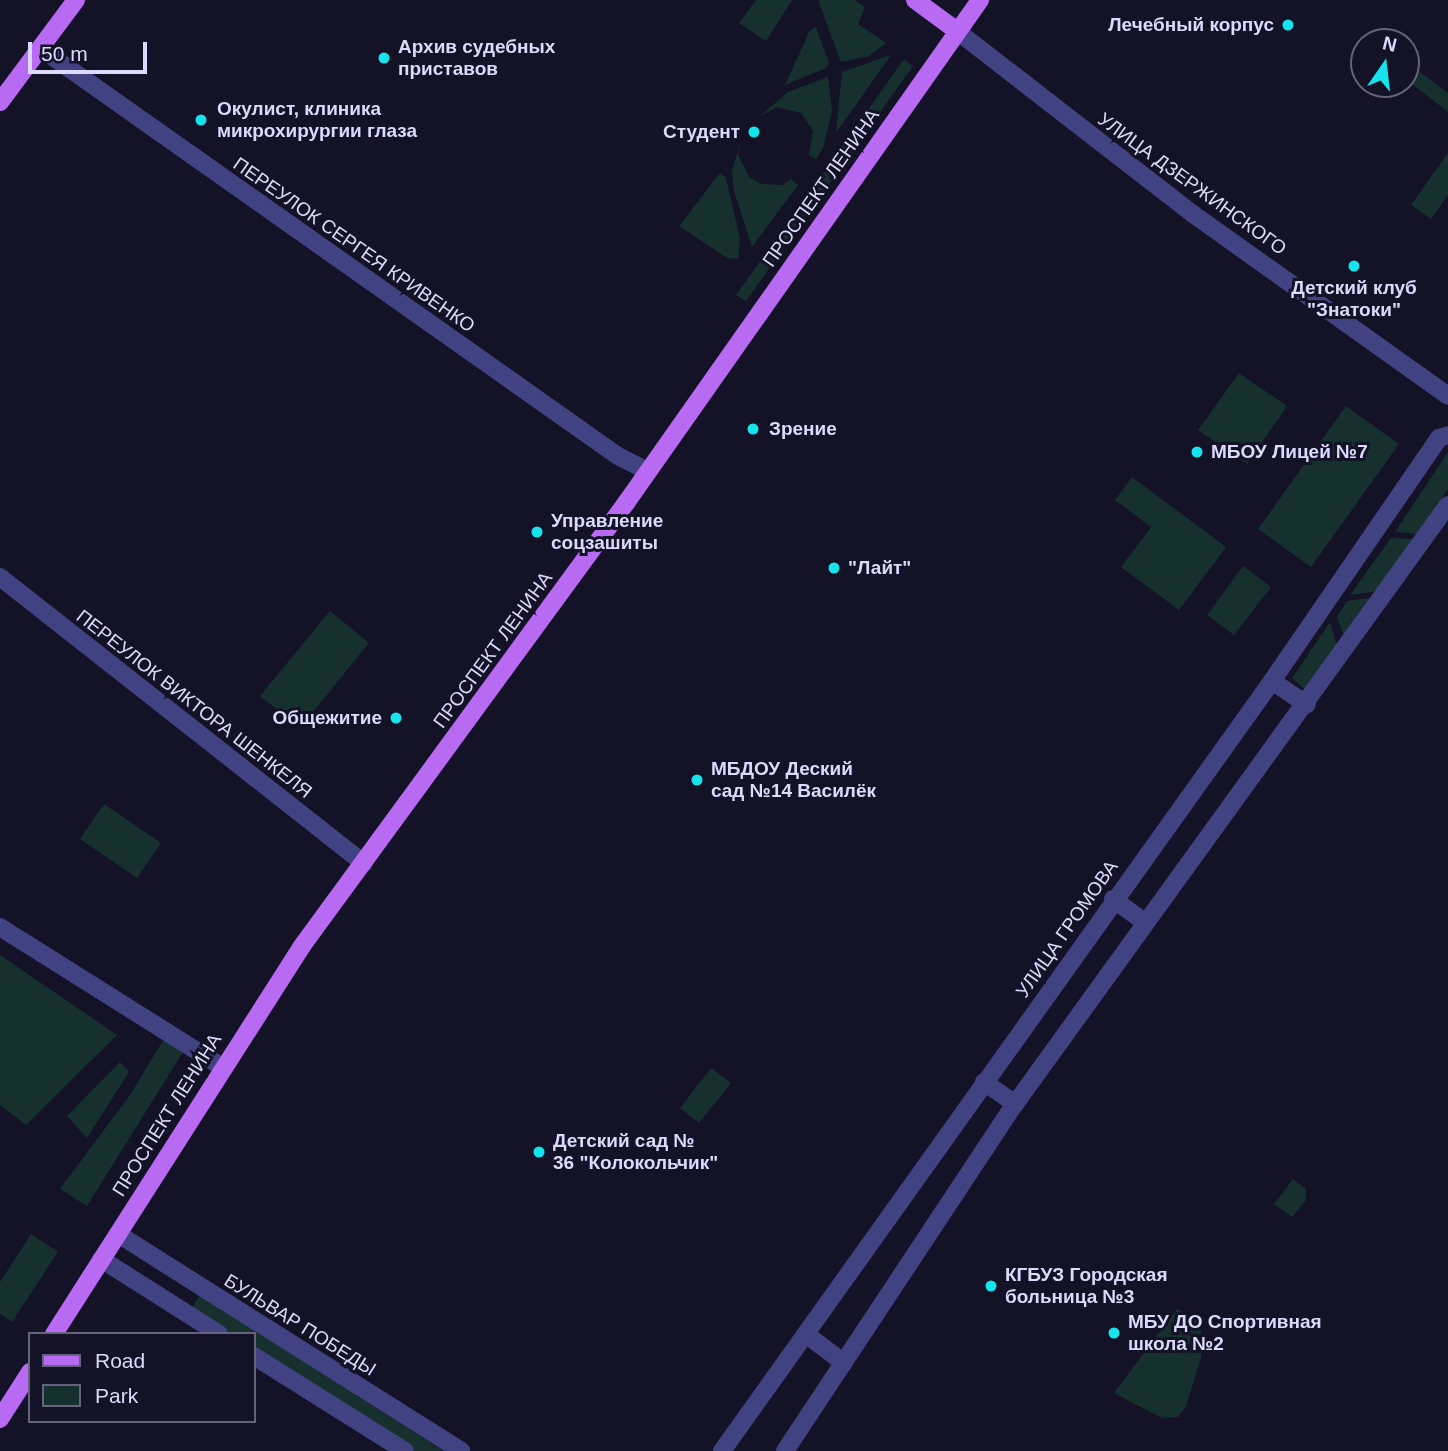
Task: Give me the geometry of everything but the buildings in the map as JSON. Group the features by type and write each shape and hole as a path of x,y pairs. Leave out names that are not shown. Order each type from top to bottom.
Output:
{"main road":[{"path":"0,102 76,0"},
{"name":"УЛИЦА ДЗЕРЖИНСКОГО","path":"915,0 957,31"},
{"name":"ПРОСПЕКТ ЛЕНИНА","path":"55,1332 221,1066 302,946 647,471 981,0"},
{"path":"0,1419 28,1375"}],"street":[{"name":"УЛИЦА ДЗЕРЖИНСКОГО","path":"957,31 1193,214 1448,396"},
{"name":"ПЕРЕУЛОК СЕРГЕЯ КРИВЕНКО","path":"40,48 618,456 647,471"},
{"name":"УЛИЦА ГРОМОВА","path":"722,1451 807,1335 1113,899 1272,681 1439,438 1448,435"},
{"path":"785,1451 1015,1104 1307,705 1448,505"},
{"name":"ПЕРЕУЛОК ВИКТОРА ШЕНКЕЛЯ","path":"0,577 364,863"},
{"path":"1272,681 1307,705"},
{"path":"1113,899 1146,922"},
{"path":"0,926 221,1066"},
{"path":"984,1082 1015,1104"},
{"name":"БУЛЬВАР ПОБЕДЫ","path":"118,1234 461,1451"},
{"path":"102,1259 216,1332"},
{"path":"807,1335 844,1363"},
{"path":"256,1357 405,1451"}],"green space":[{"path":"756,0 792,0 766,41 739,23"},
{"path":"818,0 855,0 865,7 858,24 886,43 869,56 841,62"},
{"path":"816,27 829,63 826,68 785,85 810,30"},
{"path":"891,55 836,133 842,72"},
{"path":"904,59 913,66 746,301 736,295"},
{"path":"1420,72 1448,93 1448,112 1420,90"},
{"path":"828,77 832,111 823,148 816,159 809,155 813,131 801,113 777,107 760,116 788,92"},
{"path":"740,143 738,155 749,177 761,184 782,185 791,179 798,185 752,247 734,191 732,171"},
{"path":"1448,153 1448,195 1431,219 1411,205"},
{"path":"720,173 726,178 740,239 738,259 727,258 679,226"},
{"path":"1239,373 1287,406 1247,464 1198,430"},
{"path":"1346,406 1399,444 1311,567 1258,529"},
{"path":"1448,452 1448,489 1417,534 1395,532"},
{"path":"1132,477 1226,547 1179,610 1121,567 1151,527 1115,500"},
{"path":"1391,538 1414,539 1379,591 1350,595"},
{"path":"1243,566 1271,587 1234,635 1207,615"},
{"path":"1376,597 1345,639 1337,617 1347,601"},
{"path":"330,611 369,643 300,728 260,696"},
{"path":"1330,622 1337,645 1309,689 1303,688 1292,678"},
{"path":"104,804 161,843 137,878 80,839"},
{"path":"0,955 117,1035 26,1125 0,1105"},
{"path":"164,1039 183,1052 87,1206 60,1189 130,1095"},
{"path":"120,1062 129,1072 87,1138 67,1116"},
{"path":"711,1068 731,1083 699,1123 680,1108"},
{"path":"1293,1179 1306,1189 1306,1200 1292,1217 1274,1204"},
{"path":"31,1234 58,1252 12,1322 0,1314 0,1282"},
{"path":"200,1295 443,1451 414,1451 256,1349 256,1332 229,1332 192,1308"},
{"path":"1177,1309 1201,1320 1201,1358 1186,1406 1178,1417 1162,1418 1114,1393"}],"place":[{"name":"Лечебный корпус","path":"1288,25"},
{"name":"Архив судебных приставов","path":"384,58"},
{"name":"Окулист, клиника микрохирургии глаза","path":"201,120"},
{"name":"Студент","path":"754,132"},
{"name":"Детский клуб \"Знатоки\"","path":"1354,266"},
{"name":"Зрение","path":"753,429"},
{"name":"МБОУ Лицей №7","path":"1197,452"},
{"name":"Управление соцзашиты","path":"537,532"},
{"name":"\"Лайт\"","path":"834,568"},
{"name":"Общежитие","path":"396,718"},
{"name":"МБДОУ Деский сад №14 Василёк","path":"697,780"},
{"name":"Детский сад № 36 \"Колокольчик\"","path":"539,1152"},
{"name":"КГБУЗ Городская больница №3","path":"991,1286"},
{"name":"МБУ ДО Спортивная школа №2","path":"1114,1333"}]}
